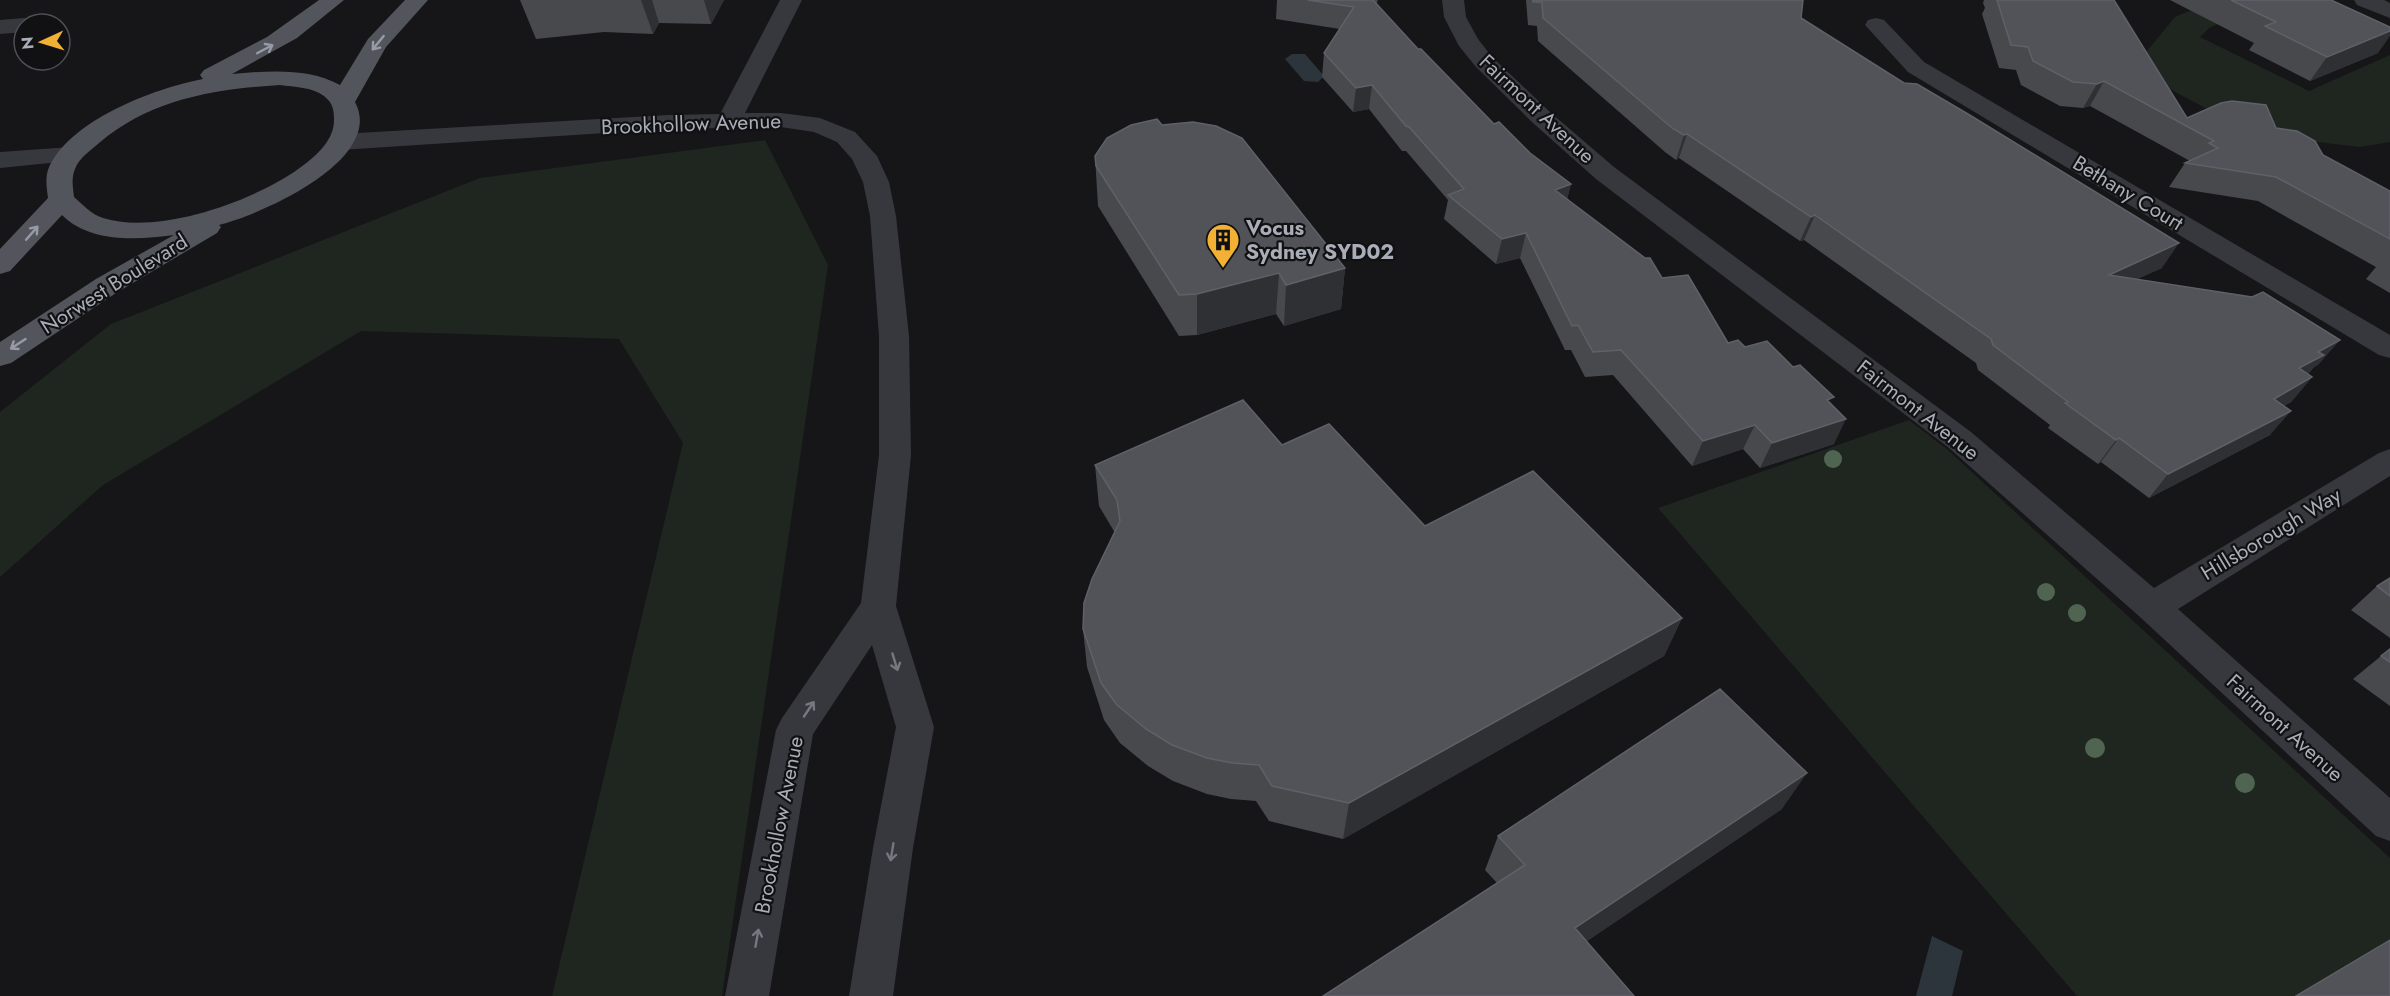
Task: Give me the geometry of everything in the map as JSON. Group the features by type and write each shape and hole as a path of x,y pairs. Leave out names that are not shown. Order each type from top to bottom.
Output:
{"main road":[{"path":"0,265 23,243 61,199 60,175 71,156 93,134 132,109 175,92 271,46 298,29 333,0"},
{"path":"343,101 376,44 417,0"},
{"path":"61,199 85,220 111,227 145,229 176,226 229,214 261,201 303,178 328,157 340,142 349,121 343,101 327,88 280,78 237,79 175,92"},
{"name":"Norwest Boulevard","path":"0,356 106,286 229,214"}],"street":[{"path":"730,119 790,0"},
{"name":"Fairmont Avenue","path":"1453,0 1455,17 1467,41 1484,62 1542,118 1605,172 1960,440 2152,607 2390,824"},
{"path":"2365,0 2390,11"},
{"name":"Bethany Court","path":"1876,25 1916,67 2390,348"},
{"name":"Brookhollow Avenue","path":"340,142 730,119 782,120 820,125 846,137 864,156 876,183 883,216 894,336 895,455 878,606 915,727 893,848 871,996"},
{"path":"0,160 71,156"},
{"name":"Hillsborough Way","path":"2152,607 2390,461"},
{"name":"Brookhollow Avenue","path":"747,996 795,730 878,606"}],"shaded area":[{"path":"2216,0 2265,4 2209,28 2200,37 2309,91 2390,55 2390,142 2360,147 2309,141 2226,119 2132,69 2175,17"},
{"path":"1292,54 1305,54 1324,76 1318,82 1304,81 1285,59"},
{"path":"765,140 828,265 722,996 552,996 683,443 619,339 361,331 103,485 0,577 0,412 111,324 480,178"},
{"path":"1909,420 1948,450 2390,858 2390,942 2295,996 2077,996 1658,508"},
{"path":"1932,936 1963,951 1952,996 1916,996"}],"building":[{"path":"1308,0 1373,0 1418,49 1421,49 1494,124 1499,122 1530,153 1571,184 1555,190 1645,258 1650,258 1662,278 1688,275 1728,343 1738,340 1745,347 1767,341 1793,367 1800,365 1834,397 1827,400 1846,419 1772,443 1755,425 1703,441 1621,350 1593,352 1578,325 1572,326 1526,233 1502,239 1448,195 1464,189 1372,85 1356,88 1324,53 1354,7"},
{"path":"1533,0 1803,0 1801,18 1904,83 1917,84 2179,243 2109,275 2252,297 2263,292 2340,340 2318,352 2324,355 2299,368 2312,377 2274,399 2291,411 2168,474 2119,438 2116,440 2065,403 2068,402 1993,345 1991,339 1815,215 1811,217 1687,134 1684,135 1672,128 1543,18 1542,2 1533,2"},
{"path":"1997,0 2114,0 2187,118 2221,103 2232,101 2266,105 2276,128 2297,131 2315,141 2323,155 2390,191 2390,239 2276,177 2185,163 2218,148 2209,143 2214,141 2104,81 2097,84 2073,82 2033,61 2028,47 2011,45"},
{"path":"2231,0 2331,0 2390,27 2390,31 2327,57 2265,26 2276,22"},
{"name":"Vocus Sydney SYD02","path":"1157,119 1162,125 1193,122 1216,126 1242,138 1345,268 1286,285 1279,273 1197,294 1179,295 1096,166 1095,156 1107,138 1131,125"},
{"path":"1243,400 1282,445 1329,424 1425,526 1533,471 1682,618 1349,803 1272,786 1259,765 1207,758 1172,745 1146,729 1117,705 1101,683 1083,629 1084,603 1092,579 1120,521 1117,500 1095,465"},
{"path":"2390,578 2390,596 2377,586"},
{"path":"2390,649 2390,662 2381,656"},
{"path":"1720,689 1807,773 1575,928 1634,996 1323,996 1525,865 1498,836"},
{"path":"2390,940 2390,996 2296,996"}],"place":[{"name":"Vocus Sydney SYD02","path":"1223,269"}]}
